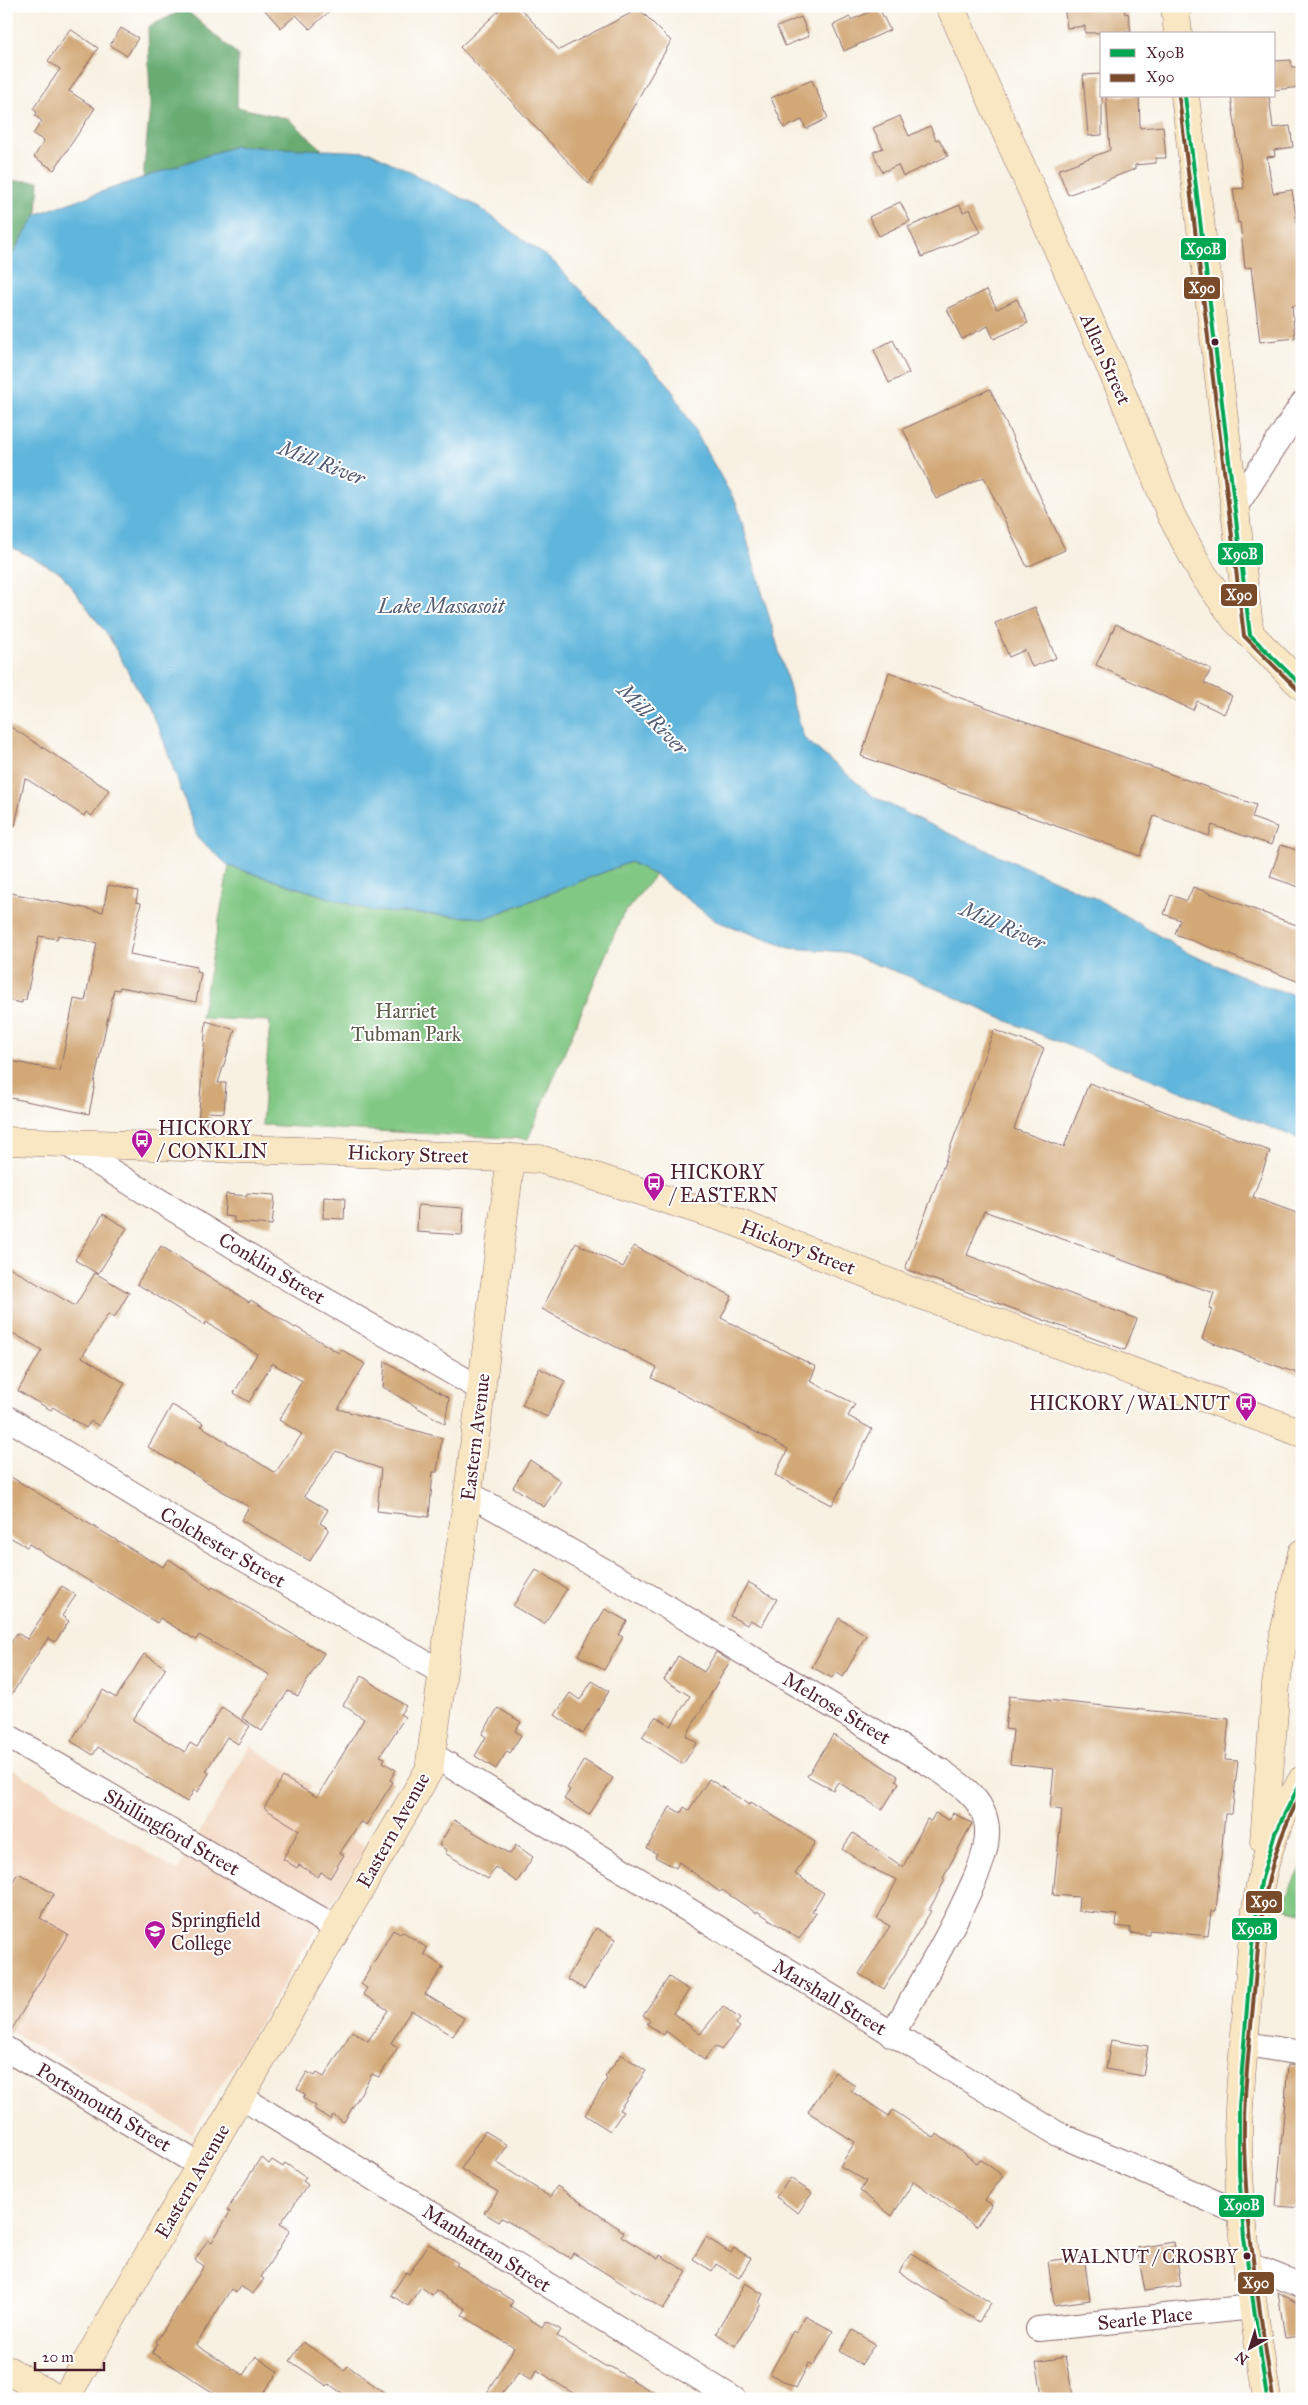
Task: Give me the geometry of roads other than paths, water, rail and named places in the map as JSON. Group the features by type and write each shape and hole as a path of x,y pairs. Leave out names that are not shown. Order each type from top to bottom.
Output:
{"street":[{"name":"Allen Street","path":"950,6 1121,391 1170,515 1202,573 1236,620 1302,686"},
{"path":"1175,6 1178,32"},
{"path":"1185,98 1250,635"},
{"path":"1234,509 1302,404"},
{"name":"Hickory Street","path":"6,1141 540,1159 733,1221 916,1293 1302,1433"},
{"name":"Conklin Street","path":"65,1143 266,1266 482,1390"},
{"name":"Eastern Avenue","path":"65,2399 338,1929 428,1770 482,1390 511,1158"},
{"name":"Colchester Street","path":"6,1417 182,1523 443,1673"},
{"name":"Melrose Street","path":"468,1493 647,1595 941,1771 977,1802 985,1819 987,1836 975,1881 892,2035"},
{"path":"1267,2399 1247,2264 1242,2214 1238,2140 1240,2091 1253,1931 1261,1880 1276,1684 1284,1634 1302,1553"},
{"name":"Shillingford Street","path":"6,1734 338,1929"},
{"name":"Marshall Street","path":"431,1754 1058,2134 1242,2214"},
{"path":"1261,1880 1272,1840 1302,1780"},
{"path":"1245,2044 1302,2052"},
{"name":"Portsmouth Street","path":"6,2049 201,2166"},
{"name":"Manhattan Street","path":"241,2097 734,2399"},
{"path":"1247,2264 1302,2286"},
{"name":"Searle Place","path":"1038,2329 1253,2307"},
{"path":"6,2369 57,2399"}],"water":[{"name":"Lake Massasoit","path":"235,146 370,152 479,207 555,263 669,385 737,505 804,738 874,797 926,823 1097,899 1188,953 1268,987 1302,997 1302,1140 1000,1018 913,978 843,952 790,948 716,921 655,875 630,862 486,918 371,911 229,866 198,838 159,728 109,637 61,573 6,544 6,265 37,214"}],"place":[{"name":"HICKORY / CONKLIN","path":"142,1159"},
{"name":"HICKORY / EASTERN","path":"654,1202"},
{"name":"HICKORY / WALNUT","path":"1246,1422"},
{"name":"Springfield College","path":"155,1950"},
{"name":"WALNUT / CROSBY","path":"1247,2256"}],"water label":[{"name":"Mill River","path":"322,463"},
{"name":"Mill River","path":"653,719"},
{"name":"Mill River","path":"1003,926"}],"park label":[{"name":"Harriet Tubman Park","path":"406,1022"}]}
